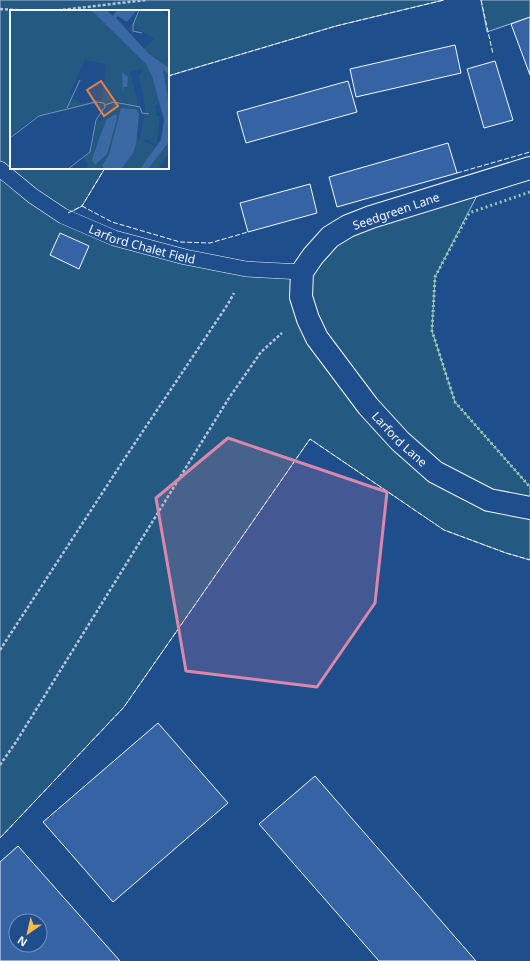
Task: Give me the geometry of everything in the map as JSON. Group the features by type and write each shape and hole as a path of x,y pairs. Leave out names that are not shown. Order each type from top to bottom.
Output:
{"street":[{"name":"Seedgreen Lane","path":"302,272 313,256 330,237 348,226 371,217 530,168"},
{"path":"302,272 300,297 308,319"},
{"name":"Larford Lane","path":"308,319 317,338 368,406 400,441 435,472 489,500 530,508"}],"lane":[{"name":"Larford Chalet Field","path":"0,169 33,196 63,216 114,238 185,257 246,269 302,272"}],"path":[{"path":"61,10 146,0"},
{"path":"0,9 16,10"},
{"path":"0,650 125,458 228,304 246,269"},
{"path":"0,765 16,742 229,398 261,352 281,333 308,319"}],"highlighted area":[{"path":"228,438 387,492 375,603 317,687 186,671 156,498"}],"shaded area":[{"path":"0,0 444,0 336,26 169,76 169,10 10,10 10,169 104,169 82,206 64,216 114,238 301,272 330,237 484,182 435,277 432,331 455,402 530,487 530,560 506,553 444,530 310,439 124,707 0,838"},
{"path":"481,0 530,0 530,17 487,32"}],"building":[{"path":"530,17 530,75 511,24"},
{"path":"455,45 461,73 356,97 350,69"},
{"path":"495,61 513,120 484,128 467,69"},
{"path":"348,81 357,112 246,143 237,112"},
{"path":"448,143 457,173 337,207 329,177"},
{"path":"310,184 317,213 248,232 240,203"},
{"path":"60,233 89,246 79,269 50,255"},
{"path":"158,723 228,803 113,902 43,822"},
{"path":"315,776 476,961 379,961 259,824"},
{"path":"18,846 120,961 0,961 0,862"}],"hedge":[{"path":"530,192 469,213 435,277 432,331 455,402 530,487"}],"fence":[{"path":"169,76 336,26 444,0"},
{"path":"481,0 493,54"},
{"path":"457,173 530,152"},
{"path":"68,213 82,206 104,169"},
{"path":"82,206 112,222 180,242 210,243 248,232"},
{"path":"0,838 124,707 310,439 444,530 506,553 530,560"}]}
